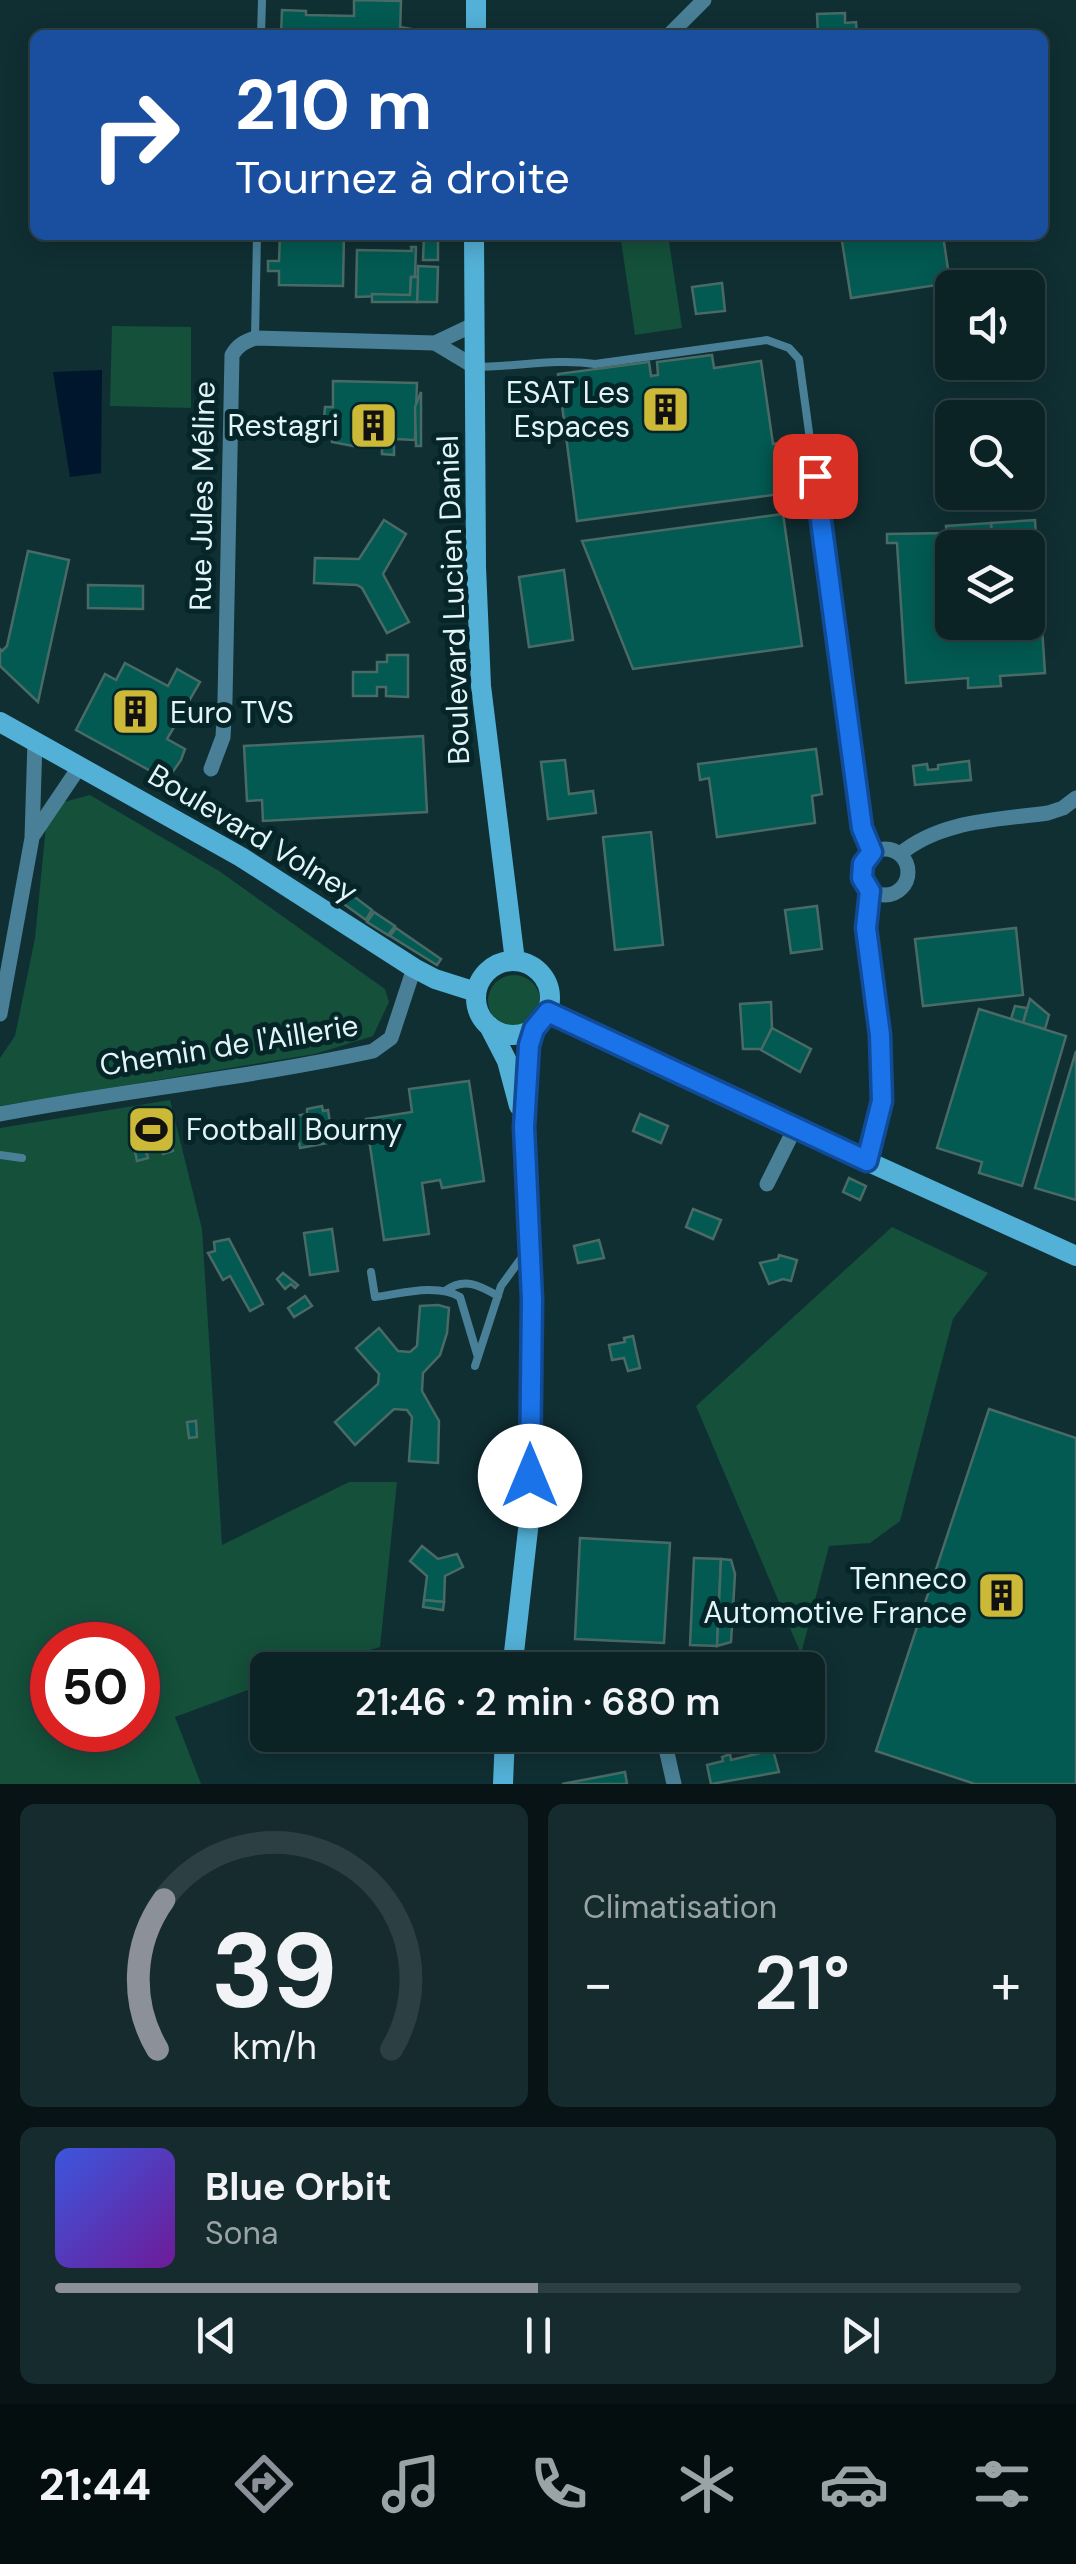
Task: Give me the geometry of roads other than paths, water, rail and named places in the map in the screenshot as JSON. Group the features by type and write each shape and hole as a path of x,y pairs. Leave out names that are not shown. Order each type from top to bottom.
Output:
{"main road":[{"path":"476,0 476,30"},
{"name":"Boulevard Lucien Daniel","path":"474,240 480,686 514,961"},
{"name":"Boulevard Volney","path":"0,722 283,882 414,968 476,992"},
{"path":"514,1652 530,1512 530,1247 524,1127 529,1045 534,1029 548,1012 549,988 536,969 514,961 494,966 480,982 476,1004 507,1061 524,1127"},
{"path":"548,1012 1076,1256"},
{"path":"489,1026 506,1035 534,1029"},
{"path":"503,1784 505,1752"}],"street":[{"path":"674,30 704,0"},
{"path":"254,338 435,343 474,324"},
{"name":"Rue Jules Méline","path":"212,769 223,737 225,700 232,355 242,342 254,338"},
{"path":"435,343 476,366"},
{"path":"0,1014 32,838 35,741"},
{"path":"32,838 80,766"},
{"path":"900,854 917,840 939,830 1048,813 1076,798"},
{"path":"867,1161 882,1101 880,1035 866,928 870,891 862,878 863,864 872,852 886,848 900,854 909,866 908,881 898,893 884,896 870,891"},
{"name":"Chemin de l'Aillerie","path":"0,1114 90,1096 234,1078 373,1051 391,1038 414,968"},
{"path":"767,1184 795,1128"},
{"path":"667,1752 674,1784"}],"lane":[{"path":"261,30 262,0"},
{"path":"254,338 257,240"},
{"path":"476,366 518,367 570,360 595,364 767,340 789,348 800,359 862,828 872,852"},
{"path":"0,1155 22,1158"},
{"path":"475,1366 498,1296 511,1270 530,1247"},
{"path":"371,1272 374,1297 444,1291 460,1297 477,1354"},
{"path":"444,1291 468,1283 498,1296"}],"water":[{"path":"102,370 101,473 70,477 53,372"}],"place":[{"name":"ESAT Les Espaces","path":"665,409"},
{"name":"Restagri","path":"374,425"},
{"name":"Euro TVS","path":"135,712"},
{"name":"Football Bourny","path":"151,1129"},
{"name":"Tenneco Automotive France","path":"1002,1595"}]}
